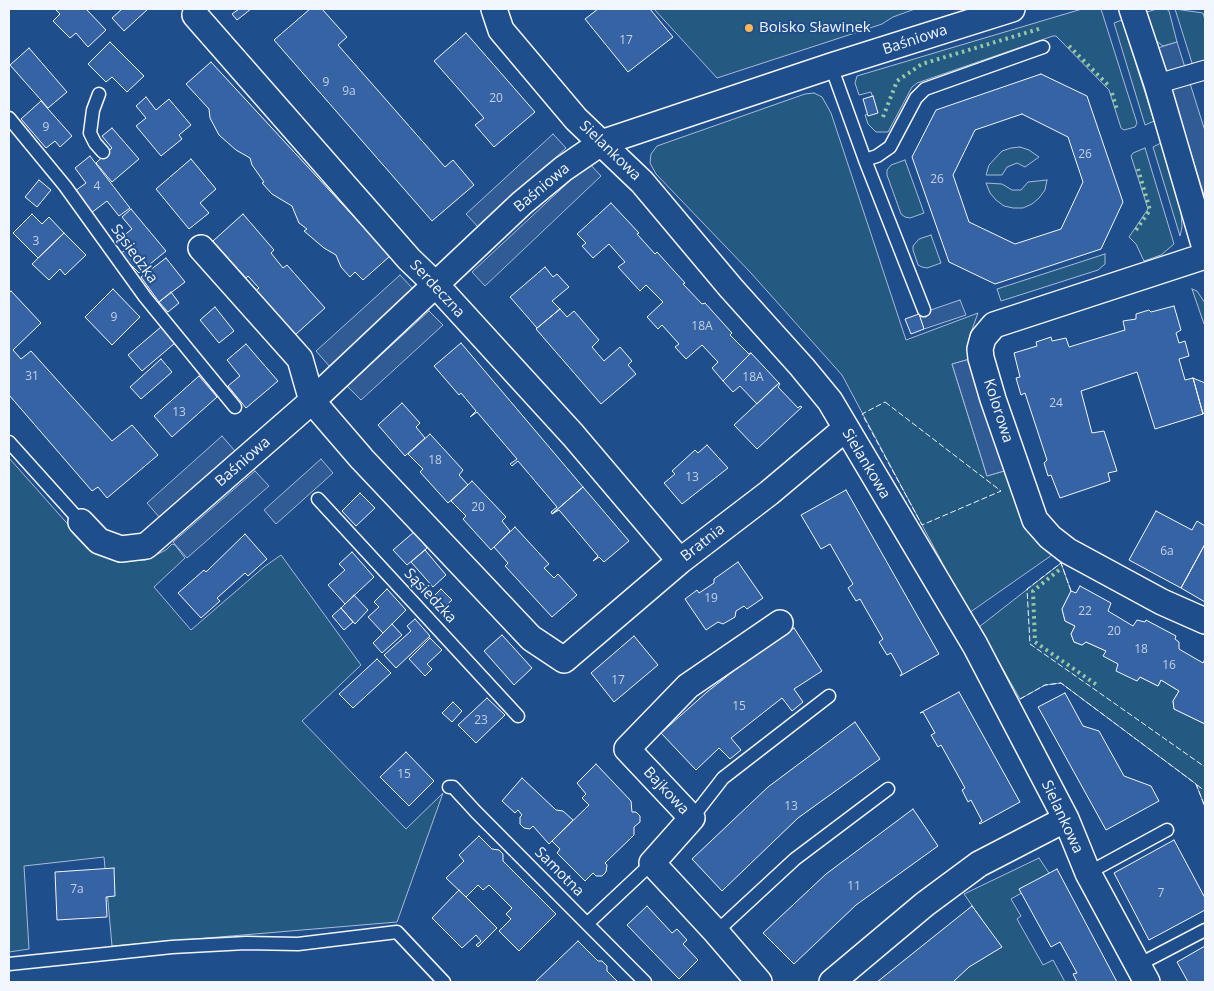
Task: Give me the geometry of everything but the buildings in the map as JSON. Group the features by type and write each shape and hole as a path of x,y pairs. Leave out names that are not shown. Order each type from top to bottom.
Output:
{"street":[{"name":"Sielankowa","path":"494,9 501,30 576,119 642,182 731,288 802,366 830,402 974,645 1066,819 1088,873 1142,974"},
{"name":"Baśniowa","path":"81,522 99,540 121,549 146,546 312,401 563,168 601,144 831,66 1012,9"},
{"path":"1132,9 1157,84 1205,248"},
{"name":"Serdeczna","path":"195,15 409,259 436,285 573,435 680,561"},
{"path":"1157,84 1205,70"},
{"path":"201,248 300,359 312,401"},
{"name":"Kolorowa","path":"1205,256 994,325 982,338 980,349 993,399 1035,520 1050,537 1068,550 1162,602 1205,622"},
{"name":"Bratnia","path":"312,401 362,459 531,638 564,660 680,561 769,493 845,429"},
{"name":"Bajkowa","path":"652,863 692,818 627,749 688,686 780,623"},
{"path":"832,982 925,904 979,864 1066,819"},
{"path":"652,863 759,982"}],"lane":[{"path":"865,160 877,156 890,147 916,98 925,89 1043,47"},
{"path":"831,66 865,160 924,310"},
{"path":"100,94 93,110 90,133 95,143 103,152"},
{"name":"Sąsiedzka","path":"9,118 65,186 145,297 235,407"},
{"path":"9,442 81,522"},
{"name":"Sąsiedzka","path":"318,499 518,716"},
{"path":"692,818 723,778 829,696"},
{"name":"Samotna","path":"449,787 452,786 646,982"},
{"path":"716,932 795,859 888,789"},
{"path":"1088,873 1167,830"},
{"path":"588,923 652,863"},
{"path":"1142,974 1205,930"},
{"path":"9,964 172,947 246,943 298,944 397,932 444,982"}],"shaded area":[{"path":"654,9 915,9 893,17 882,24 717,78"},
{"path":"1082,9 1101,9 1137,123 1135,127 1124,130 1121,128 1109,90 1056,36 917,83 912,87 888,132 876,132 868,124 865,115 877,111 871,92 859,95 855,83 857,76"},
{"path":"1157,9 1169,11 1177,42 1163,46 1155,40 1147,12"},
{"path":"1175,9 1203,13 1205,20 1205,63 1195,65 1192,63"},
{"path":"1122,20 1154,121 1145,125 1114,23"},
{"path":"1177,42 1205,131 1205,198 1158,48"},
{"path":"814,93 822,97 831,113 906,340 978,313 968,346 970,359 952,364 987,476 1004,471 1025,526 1037,542 1052,555 969,613 842,375 751,273 656,174 650,163 651,154 657,146 805,94"},
{"path":"553,134 566,148 479,228 466,214"},
{"path":"1161,143 1181,210 1182,227 1180,236 1153,147"},
{"path":"1020,147 1029,150 1039,157 1025,167 1017,163 1007,167 1002,175 986,175 989,165 1002,151"},
{"path":"1145,148 1174,244 1161,255 1144,261 1136,244 1129,237 1148,209 1131,156 1133,153"},
{"path":"905,160 924,213 910,218 901,214 887,175 887,170 891,165"},
{"path":"589,163 601,176 485,286 472,272"},
{"path":"1047,180 1045,190 1039,198 1023,208 1004,206 990,193 986,183 1002,184 1012,190 1021,190 1028,182"},
{"path":"931,235 941,263 927,268 922,267 918,265 913,246 919,239"},
{"path":"1105,254 1105,264 1098,270 1001,301 997,289"},
{"path":"400,275 414,290 330,367 316,351"},
{"path":"1192,289 1197,291 1205,303 1204,324"},
{"path":"960,300 966,315 924,329 919,314"},
{"path":"429,311 443,325 361,400 347,386"},
{"path":"970,359 1004,471 987,476 952,364"},
{"path":"222,436 235,451 160,518 147,503"},
{"path":"9,458 81,539 128,560 145,560 166,550 172,544 175,545 185,558 154,587 191,630 264,567 281,555 361,665 302,721 406,829 443,793 397,922 112,946 104,857 24,866 29,949 9,952"},
{"path":"321,459 333,473 276,524 264,510"},
{"path":"255,471 269,486 187,558 173,542"},
{"path":"1061,563 1071,591 1062,609 1065,621 1075,626 1071,634 1074,642 1082,645 1086,642 1106,651 1137,681 1140,677 1158,686 1161,680 1179,691 1173,701 1174,709 1205,724 1205,807 1196,784 1061,683 1045,685 1020,699 979,627"},
{"path":"1039,858 1051,876 1011,899 1021,916 1017,919 1043,965 1053,960 1065,982 949,982 998,943 964,894"}],"hedge":[{"path":"883,117 897,81 922,64 1042,28"},
{"path":"1069,46 1109,86"},
{"path":"1112,93 1117,110"},
{"path":"1136,230 1150,210 1138,169"},
{"path":"1059,570 1033,591 1035,642 1097,685"}],"fence":[{"path":"885,402 1001,491 922,525 862,414 885,402"},
{"path":"1071,591 1061,563 1027,589 1030,644 1205,767"},
{"path":"1020,699 1045,685 1061,683 1196,784 1205,807"},
{"path":"1197,785 1205,791"}],"place":[{"name":"Boisko Sławinek","path":"749,28"}]}
